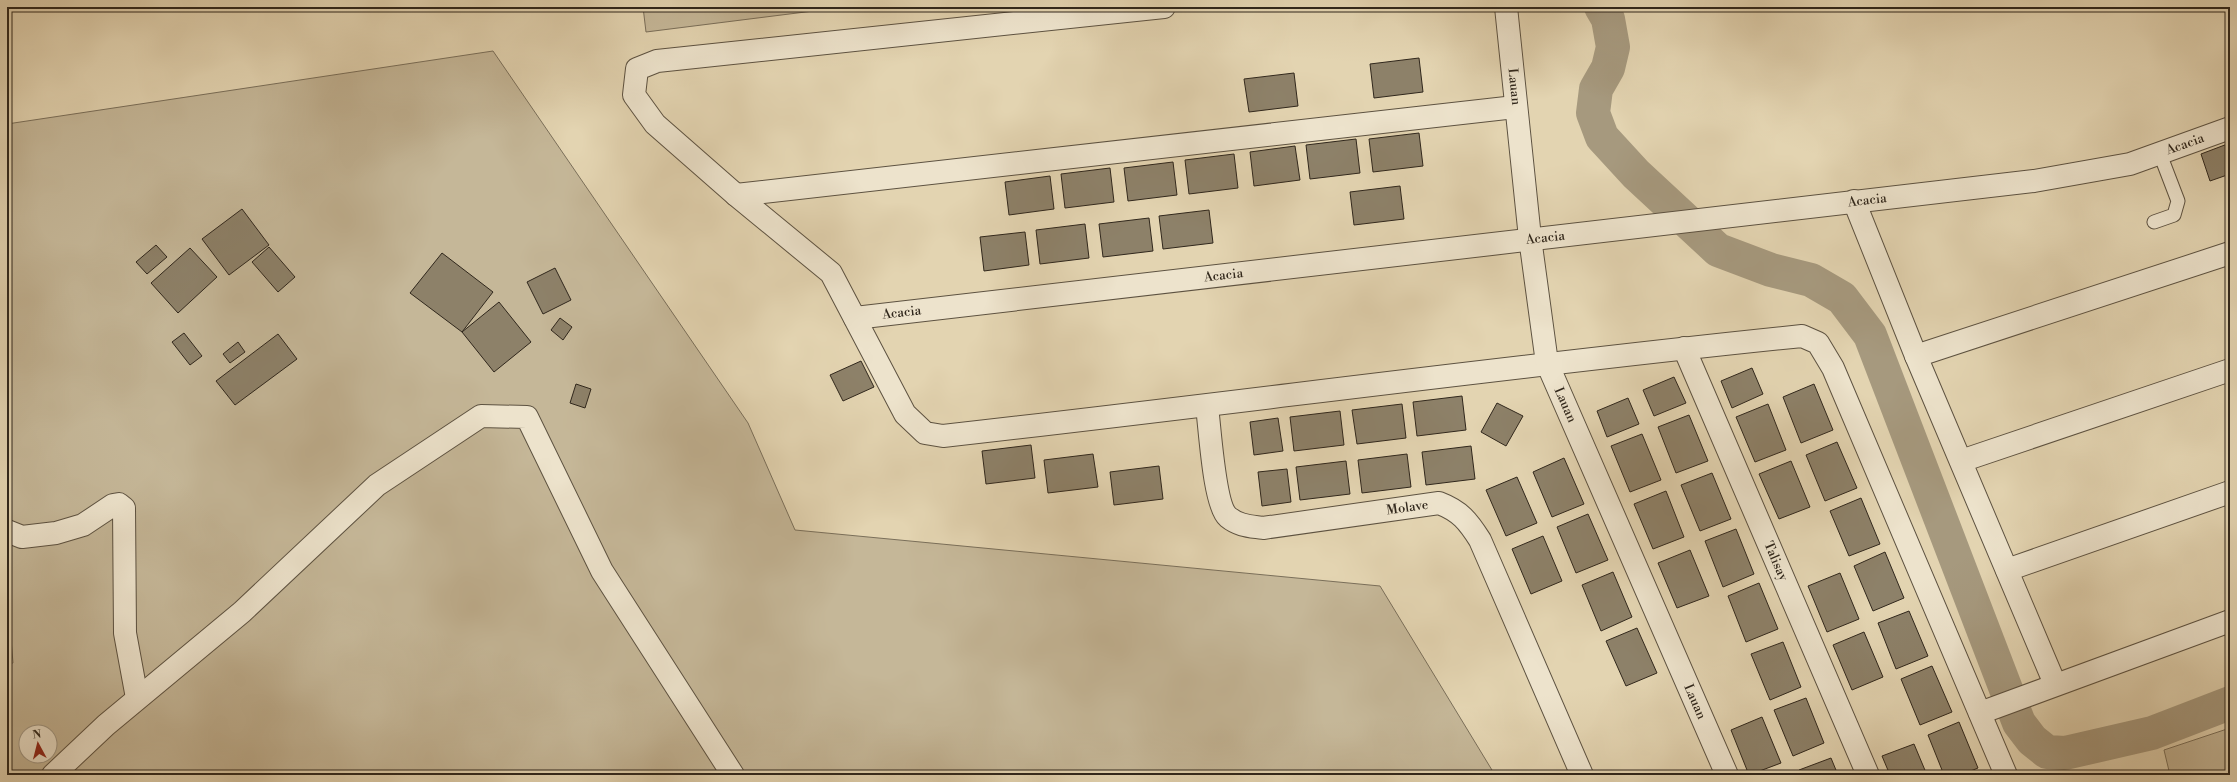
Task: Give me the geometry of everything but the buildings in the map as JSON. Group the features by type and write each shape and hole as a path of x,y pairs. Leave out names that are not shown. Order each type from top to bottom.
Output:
{"street":[{"path":"1164,7 657,61 637,69 634,95 655,124 736,195 831,273 905,414 925,433 943,436 1207,407 1547,363 1802,336 1818,344 1832,368 2006,775"},
{"name":"Lauan","path":"1506,7 1515,107 1530,238 1547,363 1727,775"},
{"path":"736,195 1515,107"},
{"name":"Acacia","path":"855,318 1530,238 1723,218 1854,201 2034,181 2130,164 2230,128"},
{"path":"1854,201 1916,356 2007,570 2047,688"},
{"path":"1916,356 2230,253"},
{"name":"Talisay","path":"1684,348 1868,775"},
{"path":"1961,461 2230,370"},
{"name":"Molave","path":"1207,407 1218,499 1227,516 1243,526 1263,528 1439,503 1455,509 1469,523 1480,540 1582,775"},
{"path":"53,775 137,698 242,612 377,485 480,416 527,417 602,572 733,775"},
{"path":"2007,570 2230,492"},
{"path":"7,531 22,536 56,533 83,525 113,505 119,504 124,508 125,633 137,698"},
{"path":"1980,713 2230,621"}],"lane":[{"path":"2154,222 2174,215 2178,201 2160,154"}],"shaded area":[{"path":"643,7 845,7 646,32"},
{"path":"493,51 748,423 795,530 1380,586 1495,775 7,775 7,664 13,663 7,591 7,124"},
{"path":"2230,728 2230,775 2170,775 2164,750"}],"waterway":[{"path":"1601,7 1608,19 1613,47 1608,68 1596,89 1593,113 1602,137 1636,174 1718,250 1771,270 1811,280 1842,298 1870,335 2019,723 2032,740 2047,752 2065,753 2152,733 2230,703"}]}
